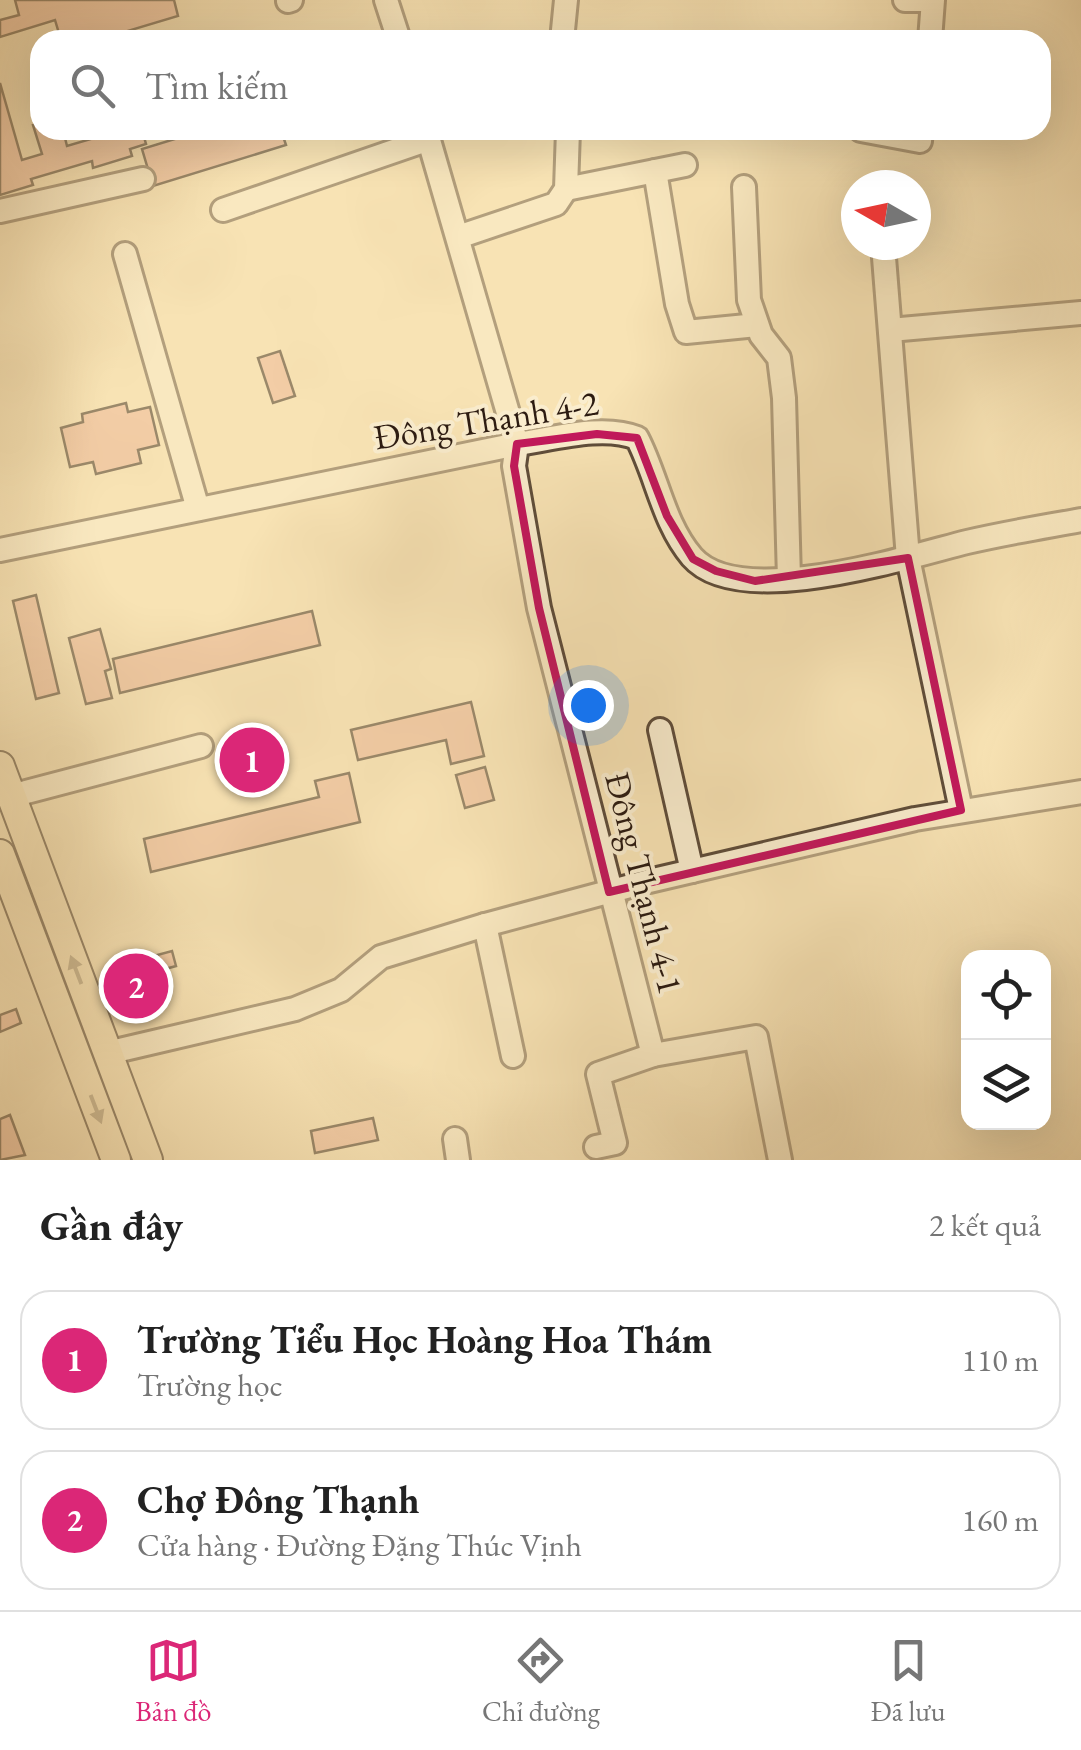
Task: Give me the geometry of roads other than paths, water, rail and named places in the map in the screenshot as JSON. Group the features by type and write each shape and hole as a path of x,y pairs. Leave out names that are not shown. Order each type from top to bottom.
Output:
{"main road":[{"path":"0,766 148,1160"},
{"path":"0,854 116,1160"}],"street":[{"path":"386,0 396,30"},
{"path":"563,30 566,0"},
{"path":"905,0 924,0"},
{"path":"931,30 933,0"},
{"path":"223,210 414,140"},
{"name":"Đông Thạnh 4-1","path":"429,140 518,444 514,466 539,608 653,1055"},
{"path":"458,238 556,204 566,189 568,140"},
{"path":"566,189 684,164"},
{"path":"655,170 677,304 686,332 758,325"},
{"path":"0,210 143,179"},
{"path":"744,187 749,300 761,335 779,358 784,398 789,579"},
{"path":"125,254 198,509"},
{"path":"884,260 908,558 962,810"},
{"path":"890,330 1081,312"},
{"name":"Đông Thạnh 4-2","path":"0,550 518,444 626,433 637,438 667,516 693,559 755,581 825,576 1081,520"},
{"path":"660,730 692,871"},
{"path":"10,796 201,746"},
{"path":"108,1054 295,1009 342,990 382,957 485,925 692,871 962,810 1081,792"},
{"path":"485,925 513,1056"},
{"path":"596,1146 615,1143 598,1074 653,1055 756,1037 780,1160"}],"place":[{"name":"Trường Tiểu Học Hoàng Hoa Thám","path":"252,760"},
{"name":"Chợ Đông Thạnh","path":"136,986"}]}
